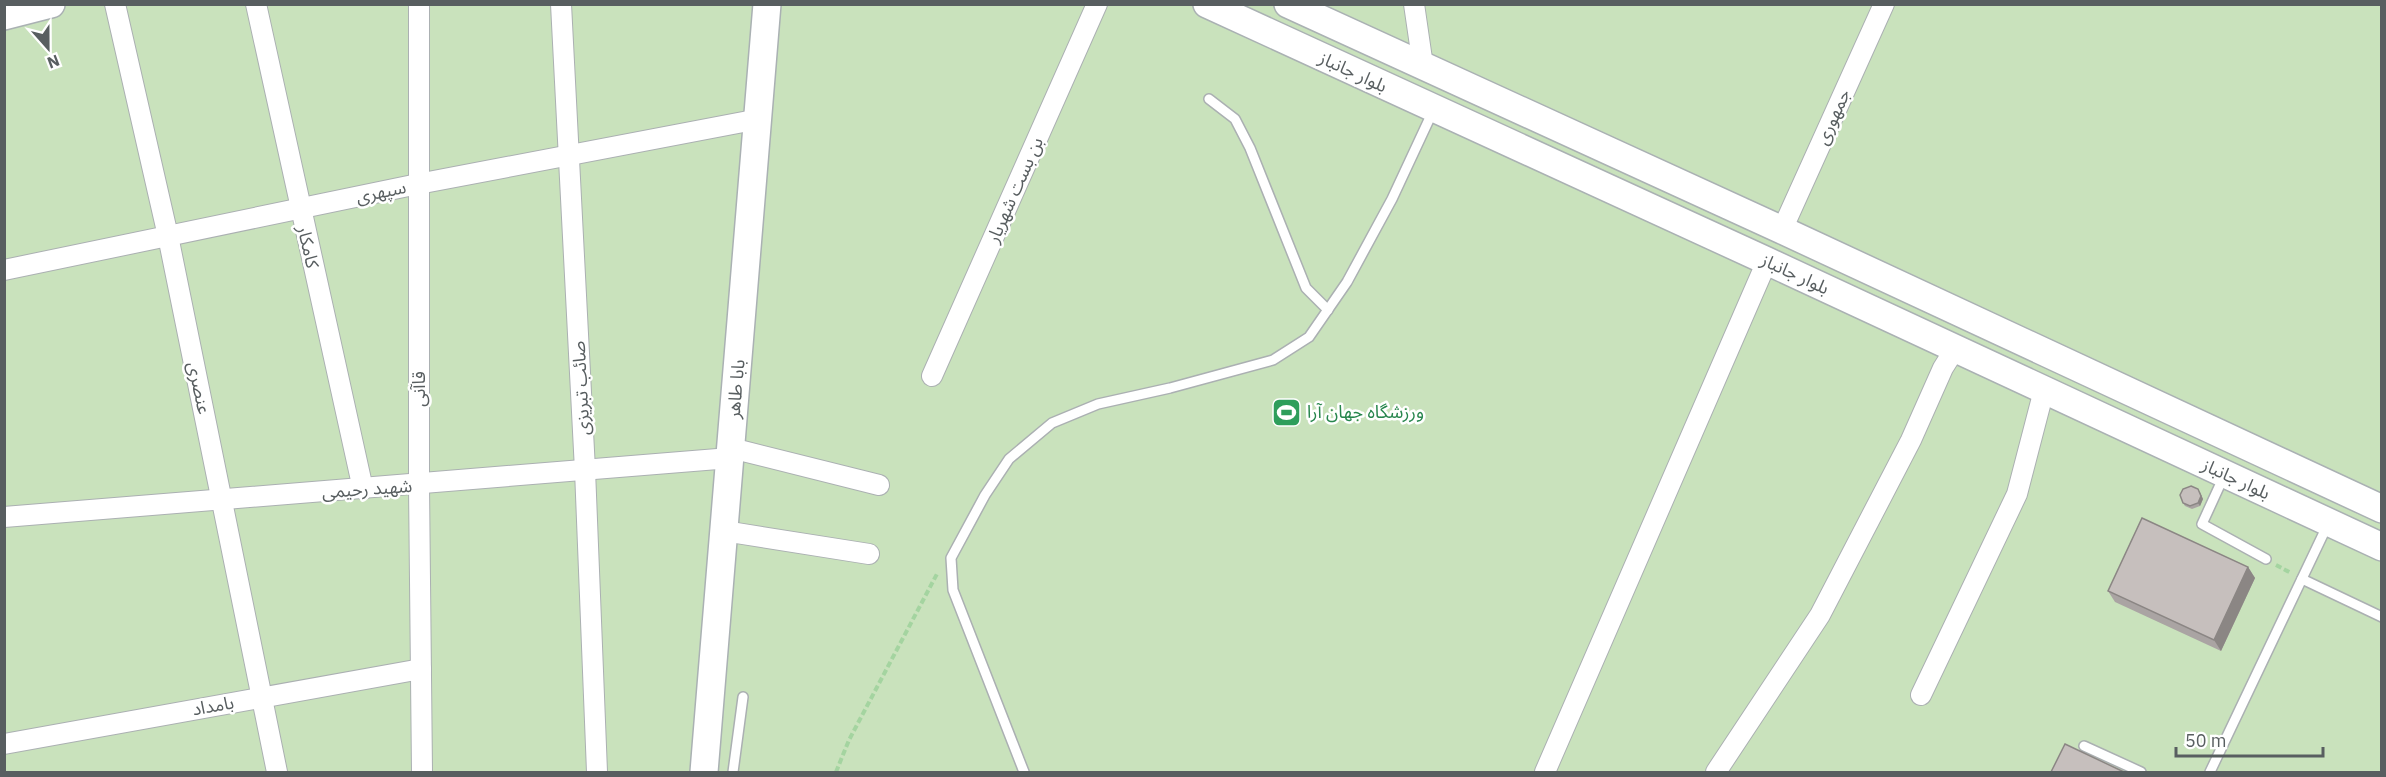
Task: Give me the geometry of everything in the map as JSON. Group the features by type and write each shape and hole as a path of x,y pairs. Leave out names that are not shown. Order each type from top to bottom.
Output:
{"main road":[{"path":"4,16 51,4"},
{"name":"بابا طاهر","path":"704,772 767,4"},
{"name":"بلوار جانباز","path":"1207,4 2382,547"},
{"name":"بلوار جانباز","path":"1288,4 1782,230 2382,509"},
{"path":"1767,261 1782,230"}],"street":[{"name":"عنصری","path":"115,4 168,236 277,772"},
{"name":"کامکار","path":"256,4 363,489"},
{"name":"قاآنی","path":"419,4 419,485 422,772"},
{"name":"صائب تبریزی","path":"561,4 585,470 597,772"},
{"name":"بن بست شهریار","path":"932,376 1097,4"},
{"path":"1414,4 1423,66"},
{"name":"جمهوری","path":"1782,230 1884,4"},
{"name":"سپهری","path":"4,270 418,184 759,119"},
{"path":"1545,772 1767,261"},
{"path":"1716,772 1820,615 1911,440 1943,368 1955,348"},
{"path":"1921,695 2017,494 2044,390"},
{"name":"شهید رحیمی","path":"4,517 419,485 585,470 730,453 879,485"},
{"path":"724,531 869,554"},
{"name":"بامداد","path":"4,744 420,669"}],"lane":[{"path":"1209,99 1235,119 1250,148 1306,288 1328,310"},
{"path":"1024,772 953,590 951,558 985,495 1009,459 1052,423 1098,404 1170,388 1273,360 1309,337 1347,282 1392,199 1434,109"},
{"path":"2225,474 2202,524 2266,559"},
{"path":"2210,772 2329,522"},
{"path":"2302,579 2382,617"},
{"path":"733,772 743,697"},
{"path":"2084,746 2141,772"}],"path":[{"path":"836,772 849,740 935,576 951,558"},
{"path":"2266,559 2302,579"}],"green space":[{"path":"5,5 2381,5 2381,772 5,772"}],"building":[{"path":"2191,486 2198,489 2201,496 2198,503 2190,506 2183,503 2180,495 2183,489"},
{"path":"2142,518 2248,567 2214,640 2108,591"},
{"path":"2065,744 2124,772 2051,772"}],"place":[{"name":"ورزشگاه جهان آرا","path":"1286,412"}]}
